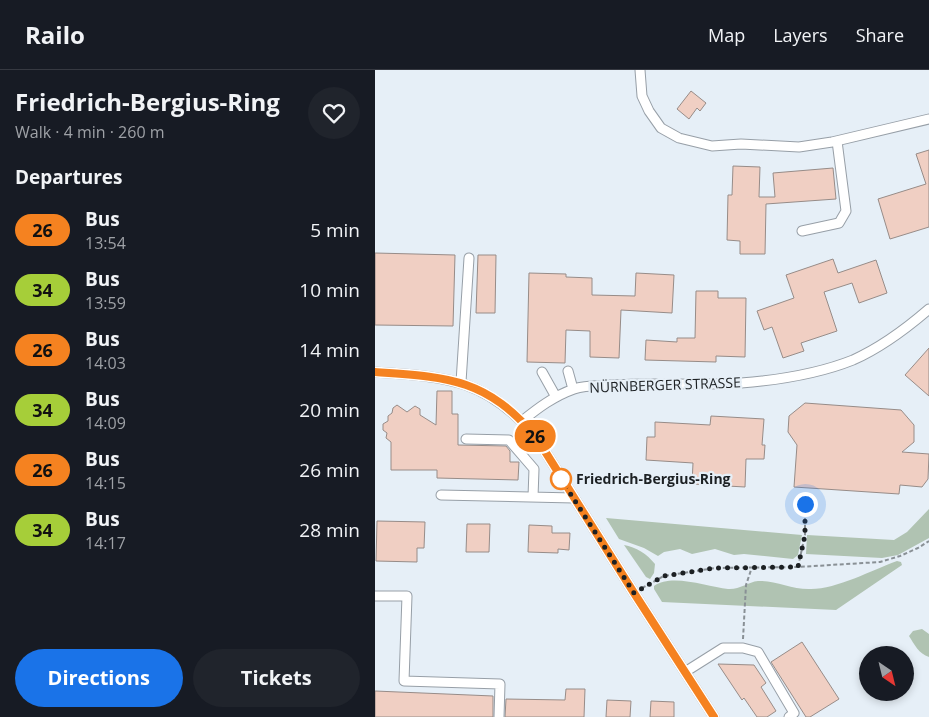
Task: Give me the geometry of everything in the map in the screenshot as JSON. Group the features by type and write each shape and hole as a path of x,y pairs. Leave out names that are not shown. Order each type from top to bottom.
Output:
{"street":[{"path":"640,70 642,96 649,111 661,128 679,138 712,146 741,144 799,147 929,119"},
{"path":"803,231 839,223 846,210 837,140"},
{"path":"461,382 469,258"},
{"name":"NÜRNBERGER STRASSE","path":"523,421 542,404 583,387 625,384 740,383 810,373 854,359 905,328 929,309"},
{"path":"568,371 573,390"},
{"path":"375,372 429,376 461,382 487,394 523,421 536,437 573,498 714,717"},
{"path":"542,372 556,397"},
{"path":"466,439 509,440 534,469 533,497"},
{"path":"441,495 573,498"},
{"path":"375,596 407,596 404,680 500,684 499,717"},
{"path":"685,672 723,648 743,648 758,652 793,713 789,717"}],"path":[{"path":"798,567 805,535 805,504"},
{"path":"634,593 664,576 715,568 752,566 798,567 881,562 900,556 929,541"},
{"path":"743,648 746,585 752,566"}],"green space":[{"path":"929,509 929,538 898,555 882,558 806,554 807,535 894,540 907,532"},
{"path":"606,518 802,535 798,555 793,559 744,554 734,555 715,549 692,554 680,549 664,552 658,556 644,548 619,539"},
{"path":"624,545 633,547 655,564 654,573 650,579 646,577"},
{"path":"897,561 901,562 902,565 836,610 662,602 654,589 654,586 662,582 670,581 690,582 728,589 758,581 804,589 821,588 843,583"},
{"path":"922,629 929,634 929,657 920,651 909,636 913,631"}],"building":[{"path":"691,91 706,103 700,111 697,108 689,119 677,109"},
{"path":"929,150 929,227 890,239 878,199 926,184 916,154"},
{"path":"733,166 760,167 759,197 775,197 773,173 833,168 836,199 766,204 765,254 740,254 740,241 727,240 728,195 732,195"},
{"path":"375,253 455,255 453,326 375,325"},
{"path":"478,255 496,255 495,313 476,313"},
{"path":"833,259 838,273 876,260 887,293 859,303 852,283 824,292 837,331 801,343 804,351 783,358 772,327 764,330 757,311 794,298 786,275"},
{"path":"529,273 566,274 566,277 592,278 592,295 635,296 636,273 674,275 672,313 621,310 619,358 590,357 590,331 566,330 565,363 527,362"},
{"path":"696,291 718,291 718,298 746,298 745,357 716,356 716,362 645,360 646,340 677,342 677,338 695,338"},
{"path":"929,348 929,396 905,375"},
{"path":"437,391 452,391 452,414 458,414 458,445 506,446 510,451 510,462 519,462 518,480 437,478 437,470 391,470 391,442 386,438 387,433 383,430 383,424 388,421 388,416 397,405 407,412 415,406 420,409 420,415 436,425"},
{"path":"805,403 901,410 914,425 914,442 902,452 929,454 928,479 922,487 900,485 899,494 794,487 797,445 788,432 789,416"},
{"path":"711,416 764,419 762,445 765,445 764,459 746,459 745,487 692,484 693,463 646,460 647,437 655,437 655,422 710,425"},
{"path":"377,521 425,522 424,548 417,548 417,562 376,561"},
{"path":"467,524 490,524 489,552 466,552"},
{"path":"529,525 552,526 552,533 570,533 569,550 558,549 558,553 528,552"},
{"path":"802,642 839,699 810,717 806,717 771,662"},
{"path":"718,664 754,665 766,683 761,687 776,711 767,717 757,717 744,698 742,700"},
{"path":"566,689 585,689 584,717 505,717 506,699 565,700"},
{"path":"375,691 493,696 493,717 375,717"},
{"path":"607,700 631,701 630,717 606,717"},
{"path":"651,701 674,702 674,717 650,717"}],"bus line":[{"name":"26","path":"375,372 429,376 461,382 487,394 523,421 536,437 714,717"}],"place":[{"name":"Friedrich-Bergius-Ring","path":"561,479"}],"route":[{"path":"561,479 634,593 664,576 715,568 752,566 798,567 805,535 805,504"}]}
